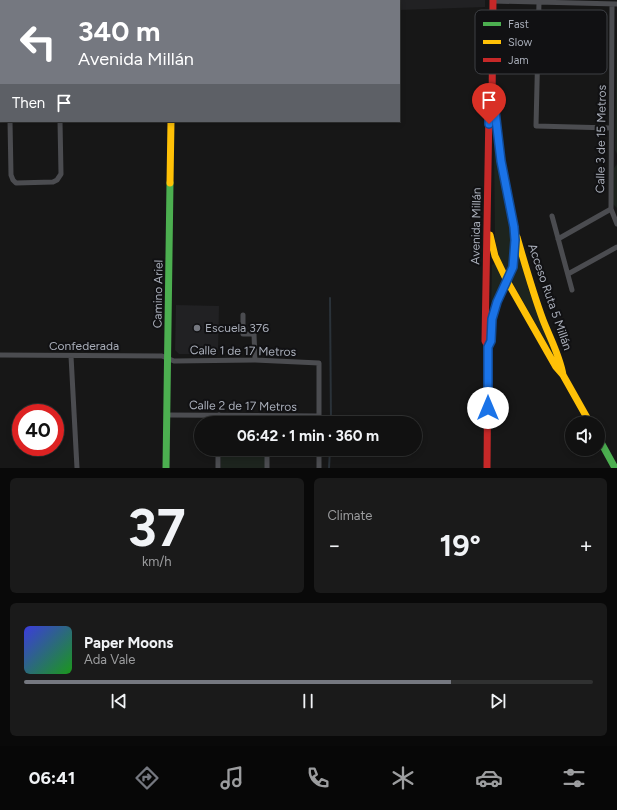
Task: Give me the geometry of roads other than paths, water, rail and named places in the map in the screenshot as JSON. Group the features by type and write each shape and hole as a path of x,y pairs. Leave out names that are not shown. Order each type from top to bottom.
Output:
{"main road":[{"name":"Avenida Millán","path":"493,0 493,10"},
{"name":"Avenida Millán","path":"488,347 491,341 492,319 497,302 513,267 514,254 514,227 501,161 495,111 492,105 492,74"},
{"name":"Avenida Millán","path":"487,468 488,347 485,340 489,110 492,105"},
{"name":"Camino Ariel","path":"166,468 171,122"},
{"name":"Acceso Ruta 5 Millán","path":"487,221 495,256 507,281 556,368 563,375 586,416"},
{"name":"Acceso Ruta 5 Millán","path":"514,227 532,287 548,332 562,365 563,375"},
{"path":"605,450 615,468"}],"street":[{"path":"493,0 615,4"},
{"path":"539,2 539,10"},
{"name":"Calle 3 de 15 Metros","path":"615,4 612,128 614,159 613,212 617,224"},
{"path":"537,74 536,126 612,128"},
{"path":"10,122 11,176 16,183 53,182 57,180 60,174 60,122"},
{"path":"558,239 613,212"},
{"path":"552,216 572,290"},
{"path":"568,274 617,247"},
{"path":"243,315 243,334 254,334 255,360"},
{"name":"Confederada","path":"0,355 162,356 168,359"},
{"path":"72,356 77,468"},
{"name":"Calle 1 de 17 Metros","path":"168,359 174,361 255,360 319,363 319,416"},
{"name":"Calle 2 de 17 Metros","path":"167,415 267,416"},
{"path":"218,456 218,468"},
{"path":"267,456 267,468"},
{"path":"319,456 319,468"}],"waterway":[{"path":"330,298 331,416"},
{"path":"329,468 330,456"}],"place":[{"name":"Escuela 376","path":"197,328"}]}
